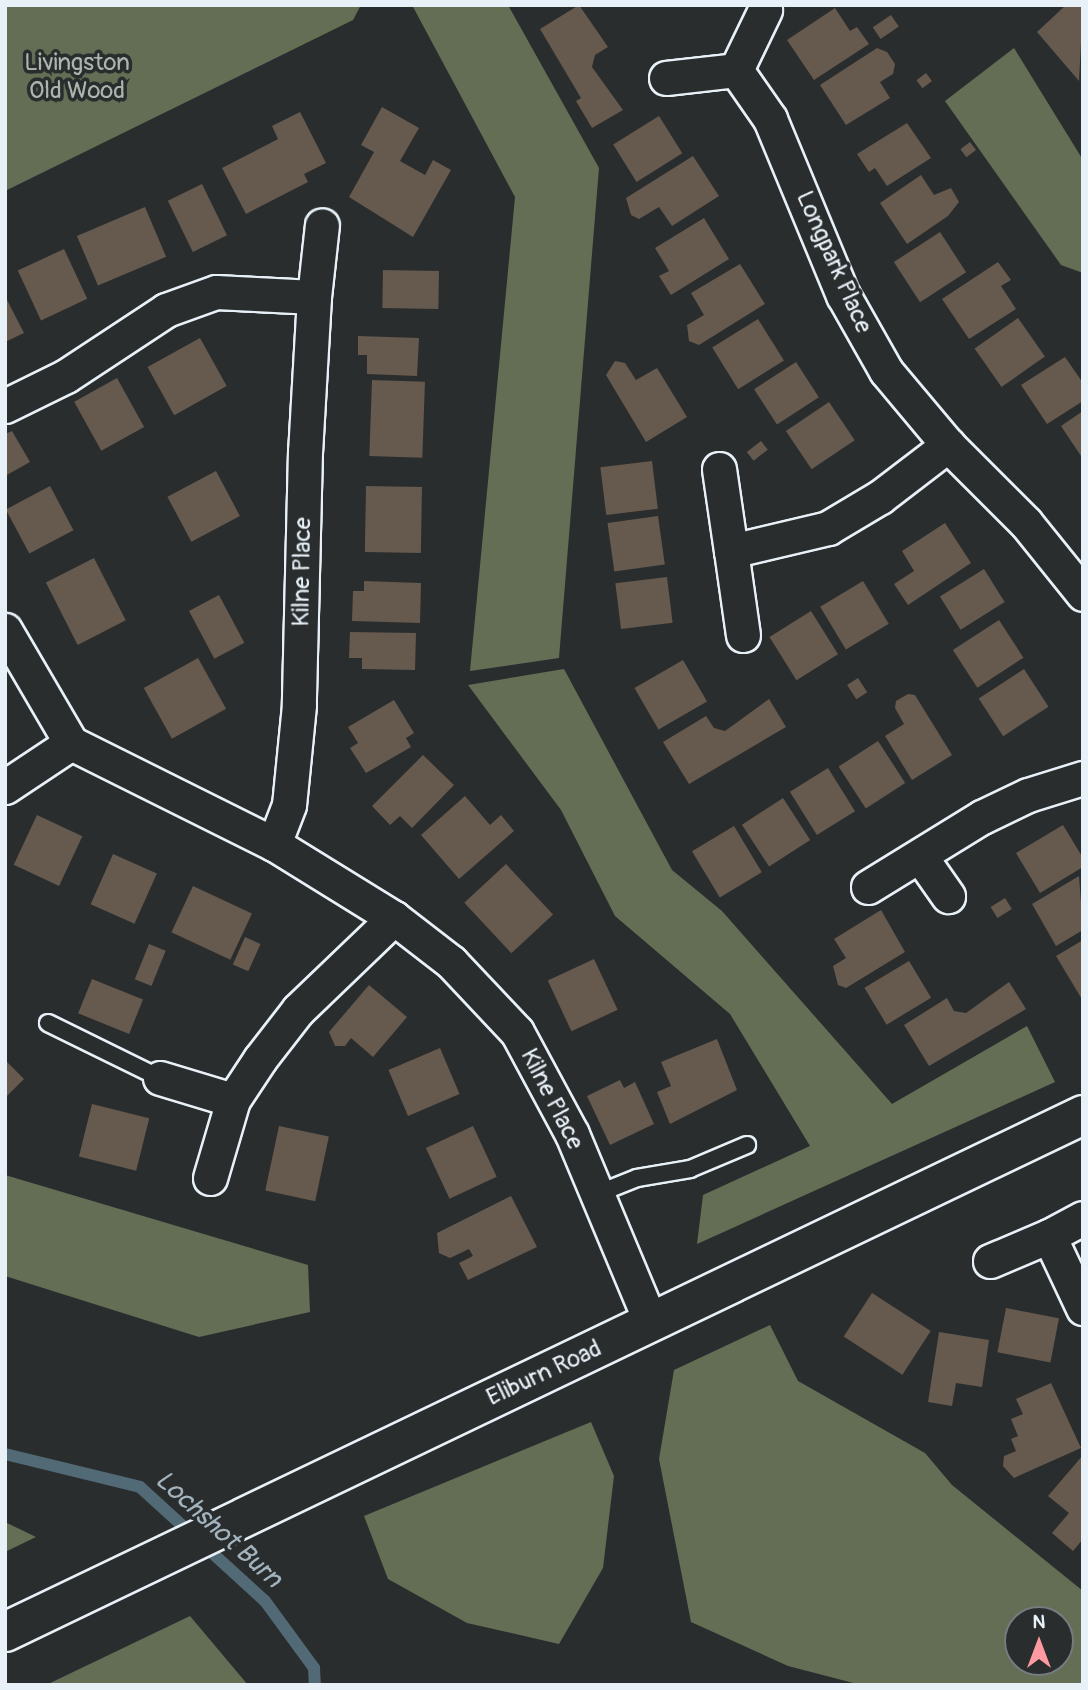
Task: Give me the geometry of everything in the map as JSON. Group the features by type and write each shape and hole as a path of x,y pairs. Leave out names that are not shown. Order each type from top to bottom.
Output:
{"street":[{"path":"666,78 736,70 765,10"},
{"name":"Longpark Place","path":"736,70 770,119 844,295 886,371 948,445 1026,523 1083,594"},
{"name":"Kilne Place","path":"274,844 289,805 299,705 306,413 322,225"},
{"path":"5,406 66,376 166,310 216,292 314,297"},
{"path":"731,551 828,528 880,497 948,445"},
{"path":"719,469 743,635"},
{"path":"5,630 71,743 5,787"},
{"name":"Kilne Place","path":"71,743 274,844 394,918 451,961 517,1032 572,1134 650,1323"},
{"path":"868,887 982,817 1028,795 1083,778"},
{"path":"920,856 948,897"},
{"path":"209,1178 233,1100 298,1010 394,918"},
{"path":"160,1078 233,1100"},
{"name":"Eliburn Road","path":"5,1632 383,1448 1083,1115"},
{"path":"990,1261 1083,1218"},
{"path":"1049,1236 1083,1308"}],"lane":[{"path":"48,1023 160,1078"},
{"path":"597,1194 637,1178 690,1169 747,1145"}],"green space":[{"name":"Livingston Old Wood","path":"5,5 361,5 353,20 5,191"},
{"path":"412,5 508,5 599,168 559,658 470,671 515,197"},
{"path":"1014,48 1083,160 1083,273 1061,265 945,101"},
{"path":"564,669 672,870 722,911 892,1104 1027,1026 1055,1082 697,1244 703,1195 810,1146 730,1014 615,916 561,810 468,685"},
{"path":"5,1175 308,1265 310,1312 199,1337 5,1276"},
{"path":"770,1325 798,1381 925,1453 952,1485 1083,1591 1083,1685 861,1685 788,1666 691,1622 659,1459 674,1370"},
{"path":"591,1422 614,1476 603,1568 559,1644 467,1623 388,1579 364,1516"},
{"path":"5,1522 36,1537 5,1552"},
{"path":"190,1616 248,1685 46,1685"}],"building":[{"path":"579,5 608,47 595,55 592,67 623,110 592,128 576,101 581,98 540,29"},
{"path":"1066,5 1083,5 1079,81 1037,32"},
{"path":"835,8 850,31 857,27 869,44 814,80 787,40"},
{"path":"891,15 899,27 881,39 873,27"},
{"path":"877,48 887,52 895,64 893,74 880,82 890,98 846,125 820,85"},
{"path":"926,73 932,81 922,88 916,80"},
{"path":"382,107 419,128 400,161 425,175 433,160 451,170 413,237 349,197 374,152 361,145"},
{"path":"300,112 326,163 304,174 308,182 246,214 222,168 278,139 272,126"},
{"path":"659,116 682,153 637,182 613,145"},
{"path":"907,123 931,158 887,186 875,168 869,172 857,154"},
{"path":"970,142 976,150 966,157 960,149"},
{"path":"693,156 719,196 672,226 659,207 639,219 631,215 626,198"},
{"path":"921,175 934,195 951,188 959,202 948,216 907,244 880,203"},
{"path":"202,184 227,235 193,252 168,201"},
{"path":"145,207 166,257 98,286 77,236"},
{"path":"704,218 729,259 671,295 659,276 669,271 655,248"},
{"path":"940,232 966,272 920,302 894,262"},
{"path":"64,249 87,299 41,320 18,271"},
{"path":"998,262 1011,280 1001,286 1016,309 969,339 942,299"},
{"path":"740,264 765,304 699,345 689,341 687,325 704,315 691,293"},
{"path":"383,270 439,271 438,309 382,308"},
{"path":"5,296 24,333 5,342"},
{"path":"1018,318 1045,357 1002,387 975,348"},
{"path":"758,319 784,361 738,389 712,348"},
{"path":"358,336 419,338 417,376 367,374 367,355 358,355"},
{"path":"200,338 227,386 174,415 148,367"},
{"path":"1065,357 1083,383 1083,401 1047,424 1021,385"},
{"path":"615,361 625,363 636,380 657,368 687,417 646,442 606,375"},
{"path":"796,362 819,397 777,424 754,389"},
{"path":"117,378 144,427 101,451 74,402"},
{"path":"372,380 425,382 422,458 369,456"},
{"path":"829,402 855,440 812,469 786,431"},
{"path":"1083,411 1083,459 1061,426"},
{"path":"12,431 30,462 5,476 5,434"},
{"path":"761,441 768,450 754,461 747,452"},
{"path":"652,461 658,509 606,515 600,467"},
{"path":"216,471 240,516 191,542 167,497"},
{"path":"50,486 73,530 29,554 6,509"},
{"path":"366,486 422,487 421,553 365,552"},
{"path":"658,516 665,565 614,572 607,523"},
{"path":"945,523 971,563 908,605 894,584 914,571 902,551"},
{"path":"94,558 126,620 78,645 46,583"},
{"path":"984,569 1005,602 961,630 940,597"},
{"path":"667,577 673,623 621,629 615,583"},
{"path":"364,581 421,583 420,623 352,621 353,591 364,591"},
{"path":"863,581 889,624 846,650 820,607"},
{"path":"219,595 244,643 214,659 189,611"},
{"path":"811,611 838,654 796,680 769,637"},
{"path":"999,620 1024,658 977,688 953,650"},
{"path":"350,632 416,633 415,670 362,669 362,658 349,658"},
{"path":"198,658 226,709 172,739 144,688"},
{"path":"683,660 707,702 659,730 635,688"},
{"path":"1024,669 1049,707 1003,736 979,698"},
{"path":"858,678 867,692 856,699 847,685"},
{"path":"908,694 915,695 952,755 912,780 885,736 904,724 895,708 896,701"},
{"path":"769,699 786,727 689,784 663,742 706,716 714,728 725,731"},
{"path":"394,700 414,733 406,738 411,747 366,773 350,748 358,743 348,727"},
{"path":"878,741 905,783 866,809 839,767"},
{"path":"423,755 454,785 412,828 400,816 390,825 372,806"},
{"path":"828,768 855,811 817,835 790,792"},
{"path":"465,796 490,825 501,815 514,831 459,879 421,835"},
{"path":"783,798 810,840 769,867 742,825"},
{"path":"37,815 82,836 59,886 14,865"},
{"path":"1063,825 1083,858 1083,867 1040,893 1016,853"},
{"path":"734,826 762,872 720,898 692,851"},
{"path":"113,854 157,874 134,924 91,904"},
{"path":"506,864 553,914 511,953 464,903"},
{"path":"1079,876 1083,930 1056,946 1032,904"},
{"path":"193,886 252,913 230,960 171,932"},
{"path":"1005,898 1012,909 997,918 991,907"},
{"path":"881,910 905,952 846,988 838,985 833,966 846,958 834,939"},
{"path":"245,937 261,944 248,971 233,964"},
{"path":"1083,940 1083,1001 1056,956"},
{"path":"149,944 166,951 151,986 135,979"},
{"path":"594,959 618,1010 571,1031 548,981"},
{"path":"909,961 931,998 887,1025 864,988"},
{"path":"92,979 143,1000 129,1034 78,1013"},
{"path":"1009,982 1026,1009 929,1066 904,1025 947,998 954,1011 966,1013"},
{"path":"369,985 407,1017 373,1057 351,1038 345,1046 335,1046 329,1032"},
{"path":"717,1039 737,1090 670,1124 657,1092 671,1086 661,1062"},
{"path":"440,1048 460,1094 408,1116 388,1070"},
{"path":"5,1060 24,1079 5,1098"},
{"path":"620,1080 624,1088 635,1082 654,1124 610,1145 587,1096"},
{"path":"92,1104 149,1118 136,1171 79,1156"},
{"path":"279,1126 329,1137 315,1201 265,1191"},
{"path":"473,1126 497,1177 450,1199 426,1148"},
{"path":"511,1196 537,1247 468,1280 459,1263 473,1256 469,1249 450,1258 439,1253 437,1233"},
{"path":"872,1293 931,1331 902,1375 844,1337"},
{"path":"1006,1308 1059,1318 1050,1362 997,1352"},
{"path":"939,1332 989,1340 982,1387 956,1383 952,1406 928,1402"},
{"path":"1051,1383 1081,1448 1014,1478 1003,1466 1004,1456 1016,1451 1011,1439 1018,1436 1011,1419 1023,1414 1016,1399"},
{"path":"1083,1455 1083,1539 1073,1551 1052,1533 1069,1513 1048,1496"}],"waterway":[{"name":"Lochshot Burn","path":"5,1454 140,1487 265,1601 314,1668 315,1685"}]}
